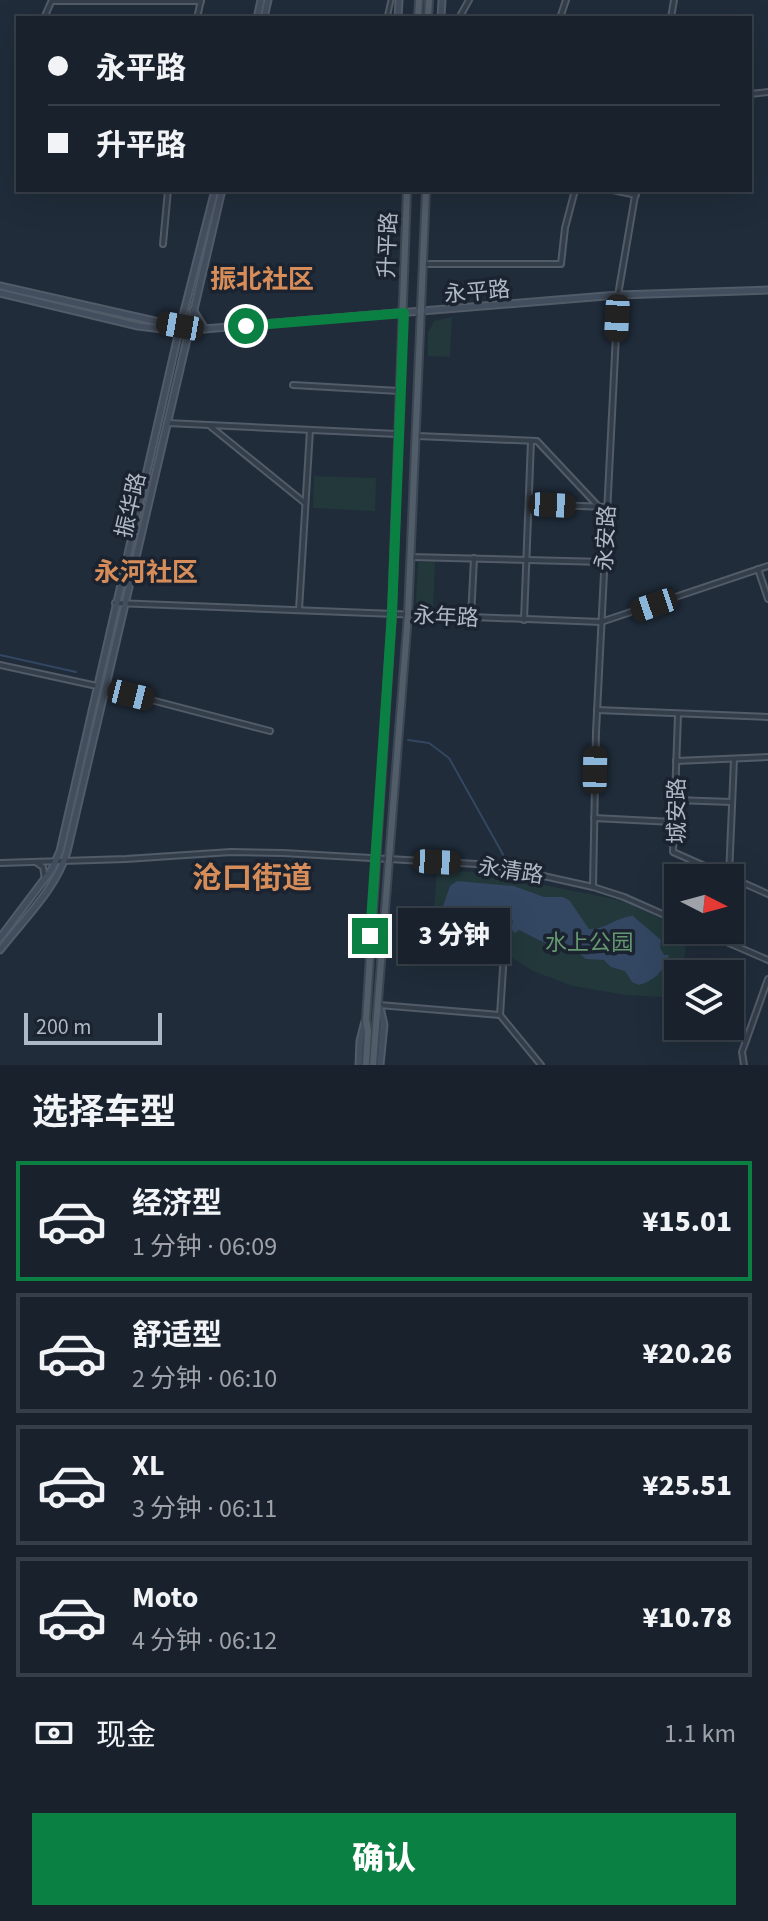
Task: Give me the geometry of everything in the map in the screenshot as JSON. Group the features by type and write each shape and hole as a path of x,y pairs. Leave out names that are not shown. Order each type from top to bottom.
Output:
{"main road":[{"name":"振华路","path":"0,938 56,862 179,329 214,192"},
{"name":"振华路","path":"0,950 64,862 222,192"},
{"name":"升平路","path":"366,1065 366,1020 392,613 407,192"},
{"name":"升平路","path":"373,1065 408,615 426,192"},
{"name":"永平路","path":"0,286 190,331 618,295 768,290"},
{"name":"永平路","path":"0,293 138,326 179,329"},
{"path":"193,310 206,329"},
{"path":"379,1005 384,1025 380,1065"},
{"path":"359,1065 360,1041 366,1020"}],"street":[{"path":"52,0 201,0"},
{"path":"163,244 168,192"},
{"path":"423,264 561,264 565,228 574,192"},
{"name":"永安路","path":"593,887 597,710 618,295 636,193"},
{"path":"293,385 401,391"},
{"path":"167,423 400,434"},
{"path":"209,425 305,503"},
{"path":"299,610 310,430"},
{"path":"414,435 531,441 542,445 599,507"},
{"path":"524,620 531,441"},
{"path":"528,504 606,507"},
{"path":"410,557 604,562"},
{"path":"471,617 474,558"},
{"name":"永年路","path":"115,603 601,622 768,566"},
{"path":"758,569 768,599"},
{"path":"0,665 97,686"},
{"path":"105,688 270,731"},
{"path":"597,710 768,717"},
{"name":"城安路","path":"678,715 673,852 700,864"},
{"path":"676,761 768,757"},
{"path":"730,864 734,759"},
{"path":"674,800 732,802"},
{"path":"594,818 673,822"},
{"name":"永清路","path":"0,863 231,852 494,865 593,887 664,915"},
{"path":"36,861 43,867 45,879"},
{"name":"城安路","path":"744,884 768,894"},
{"path":"731,944 768,960"},
{"path":"504,953 500,1015 541,1065"},
{"path":"744,1065 742,1052 768,979"},
{"path":"379,1005 500,1015"}],"green space":[{"path":"452,317 450,357 428,356 428,332 434,321"},
{"path":"314,476 376,478 375,511 313,508"},
{"path":"418,562 435,562 433,609 420,609 416,603"},
{"name":"水上公园","path":"437,871 480,872 624,901 664,920 664,944 686,944 684,960 664,960 664,997 627,995 573,986 533,971 498,949 456,946 454,923 433,921"}],"water":[{"path":"457,881 514,886 544,897 563,897 570,901 589,929 633,916 661,940 660,948 664,955 669,955 658,974 639,985 632,982 625,971 611,967 604,960 586,959 568,945 553,947 519,930 515,933 511,929 513,920 509,921 504,914 498,914 488,929 466,927 442,909 450,886"}],"waterway":[{"path":"0,655 76,672"},
{"path":"408,740 429,743 449,758 505,858"}],"district":[{"name":"振北社区","path":"262,279"},
{"name":"永河社区","path":"146,572"},
{"name":"沧口街道","path":"252,878"}],"route":[{"path":"246,326 404,313 392,613 370,936"}]}
